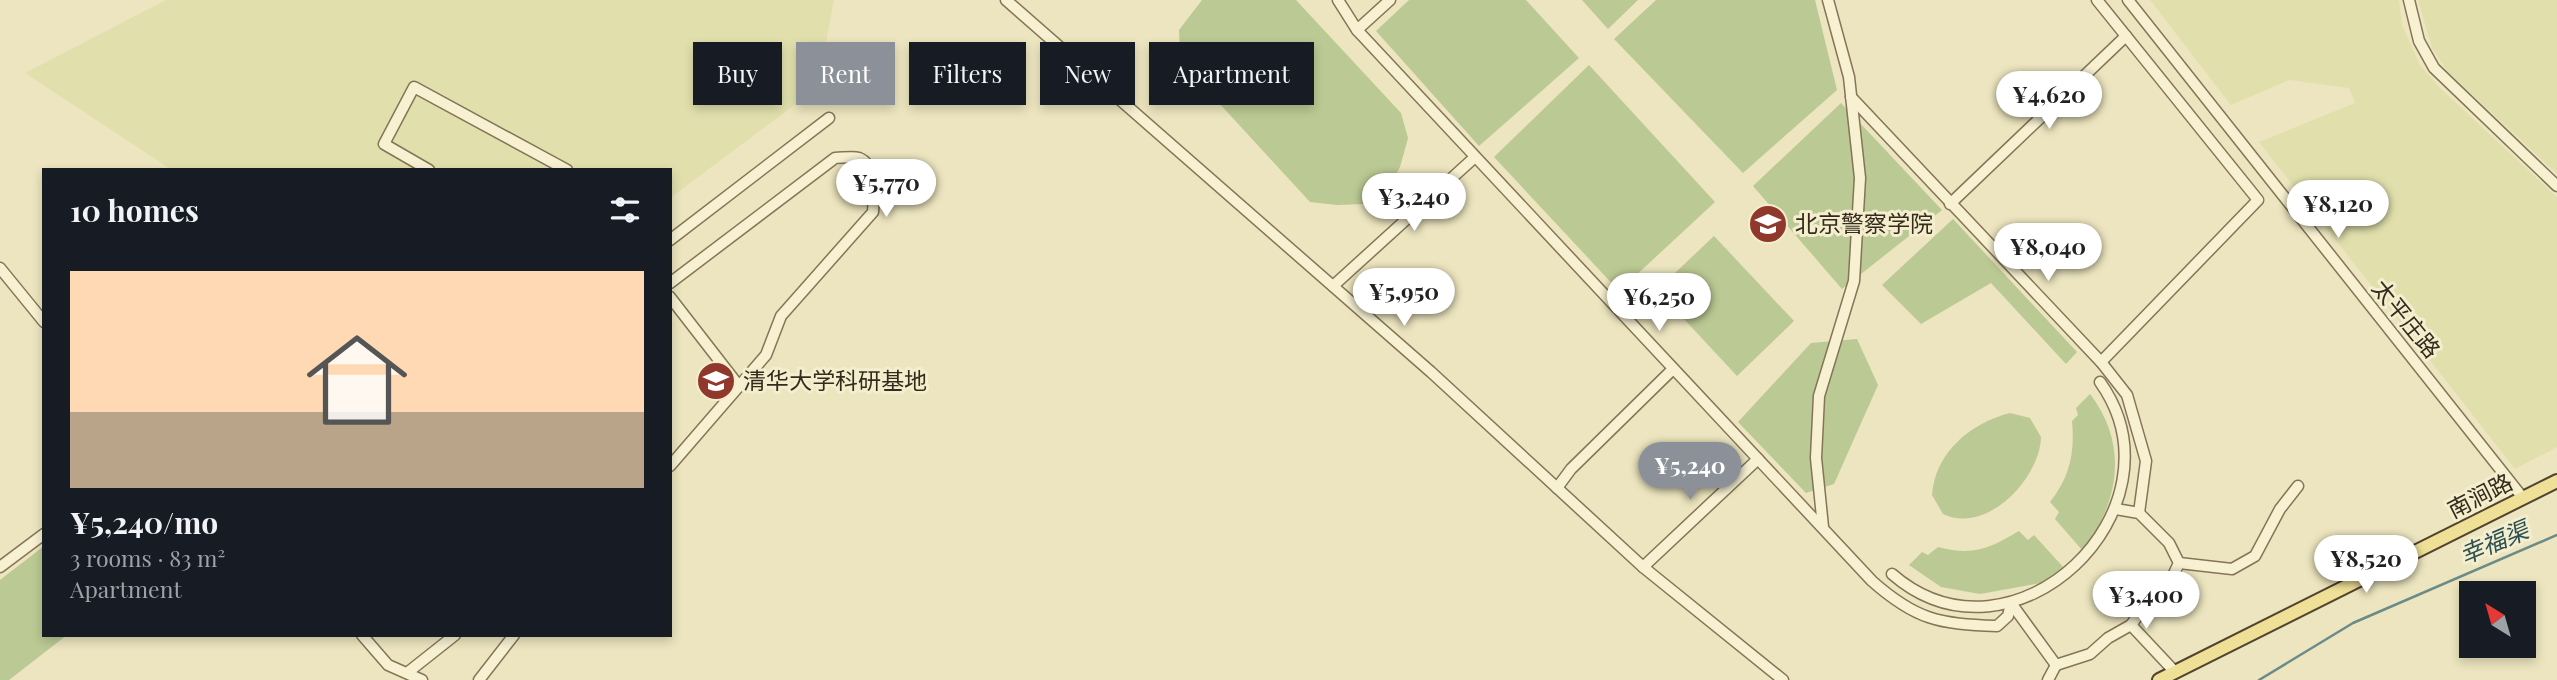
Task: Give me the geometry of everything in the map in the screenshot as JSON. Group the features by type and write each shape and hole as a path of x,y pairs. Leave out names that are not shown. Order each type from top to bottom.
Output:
{"main road":[{"name":"南涧路","path":"2159,680 2557,481"}],"street":[{"path":"1006,0 1333,286 1643,567 1783,680"},
{"path":"1338,0 1357,30 1872,581 1896,602 1920,615 1947,624 1997,626 2008,616 2011,603"},
{"path":"1357,30 1390,0"},
{"path":"1823,527 1816,458 1819,396 1854,281 1860,178 1851,96 1828,0"},
{"path":"2097,0 2258,200 2101,362"},
{"name":"太平庄路","path":"2127,0 2523,498"},
{"path":"2409,0 2419,41 2434,68 2557,186"},
{"path":"1950,204 2126,36"},
{"path":"426,168 384,144 414,87 563,168"},
{"path":"1851,96 2101,362 2127,395 2146,461 2139,513"},
{"path":"672,238 829,118"},
{"path":"1333,286 1475,157"},
{"path":"672,281 835,158 858,158 867,164 873,179 873,212 781,316 766,355 672,464"},
{"path":"0,268 42,320"},
{"path":"672,300 739,386"},
{"path":"1557,488 1571,469 1672,370"},
{"path":"1892,574 1917,593 1962,607 2011,603 2056,584 2092,551 2116,509 2124,461 2117,412 2100,382"},
{"path":"1643,567 1758,459"},
{"path":"2179,563 2232,569 2255,556 2280,509 2298,486"},
{"path":"2116,509 2139,513 2169,543 2179,563"},
{"path":"0,567 42,536"},
{"path":"2048,680 2056,665 2090,654 2108,638 2131,625 2147,603 2168,586 2179,563"},
{"path":"2011,603 2056,665"},
{"path":"2131,625 2175,672"},
{"path":"364,637 388,664 422,680"},
{"path":"407,673 452,637"},
{"path":"479,680 511,637"}],"green space":[{"path":"166,0 834,0 826,42 796,42 796,104 672,197 672,168 169,168 25,73"},
{"path":"1202,0 1296,0 1401,113 1408,138 1400,167 1388,189 1365,204 1310,202 1221,105 1314,105 1314,42 1180,42 1179,30"},
{"path":"1409,0 1526,0 1579,58 1479,146 1376,31"},
{"path":"1582,0 1638,0 1608,29"},
{"path":"1656,0 1815,0 1837,90 1743,173 1614,39"},
{"path":"2150,0 2399,0 2402,25 2420,65 2440,88 2557,197 2557,447 2515,469 2259,142 2355,103 2349,88 2289,80 2231,105"},
{"path":"2418,0 2557,0 2557,174 2447,71 2432,48"},
{"path":"1589,65 1715,202 1619,291 1494,157"},
{"path":"1841,103 1942,210 1842,289 1753,186"},
{"path":"1953,219 2077,352 2066,364 1991,283 1921,324 1882,285"},
{"path":"1714,236 1794,321 1737,376 1657,290"},
{"path":"1857,339 1878,385 1834,484 1806,493 1738,422 1811,343"},
{"path":"2090,394 2110,433 2115,473 2105,513 2083,551 2055,519 2059,512 2050,502 2070,464 2072,421 2078,415 2076,408"},
{"path":"2010,413 2030,418 2041,437 2038,453 2021,485 1993,510 1977,517 1960,518 1943,514 1932,495 1940,465 1969,432"},
{"path":"2019,531 2028,540 2034,535 2064,568 2041,583 1980,594 1941,587 1909,565 1922,552 1928,555 1938,547 1971,551 1989,546"},
{"path":"42,548 42,637 64,637 9,680 0,680 0,580"}],"waterway":[{"name":"幸福渠","path":"2259,680 2353,623 2557,535"}],"place":[{"name":"北京警察学院","path":"1768,224"},
{"name":"清华大学科研基地","path":"716,381"}]}
